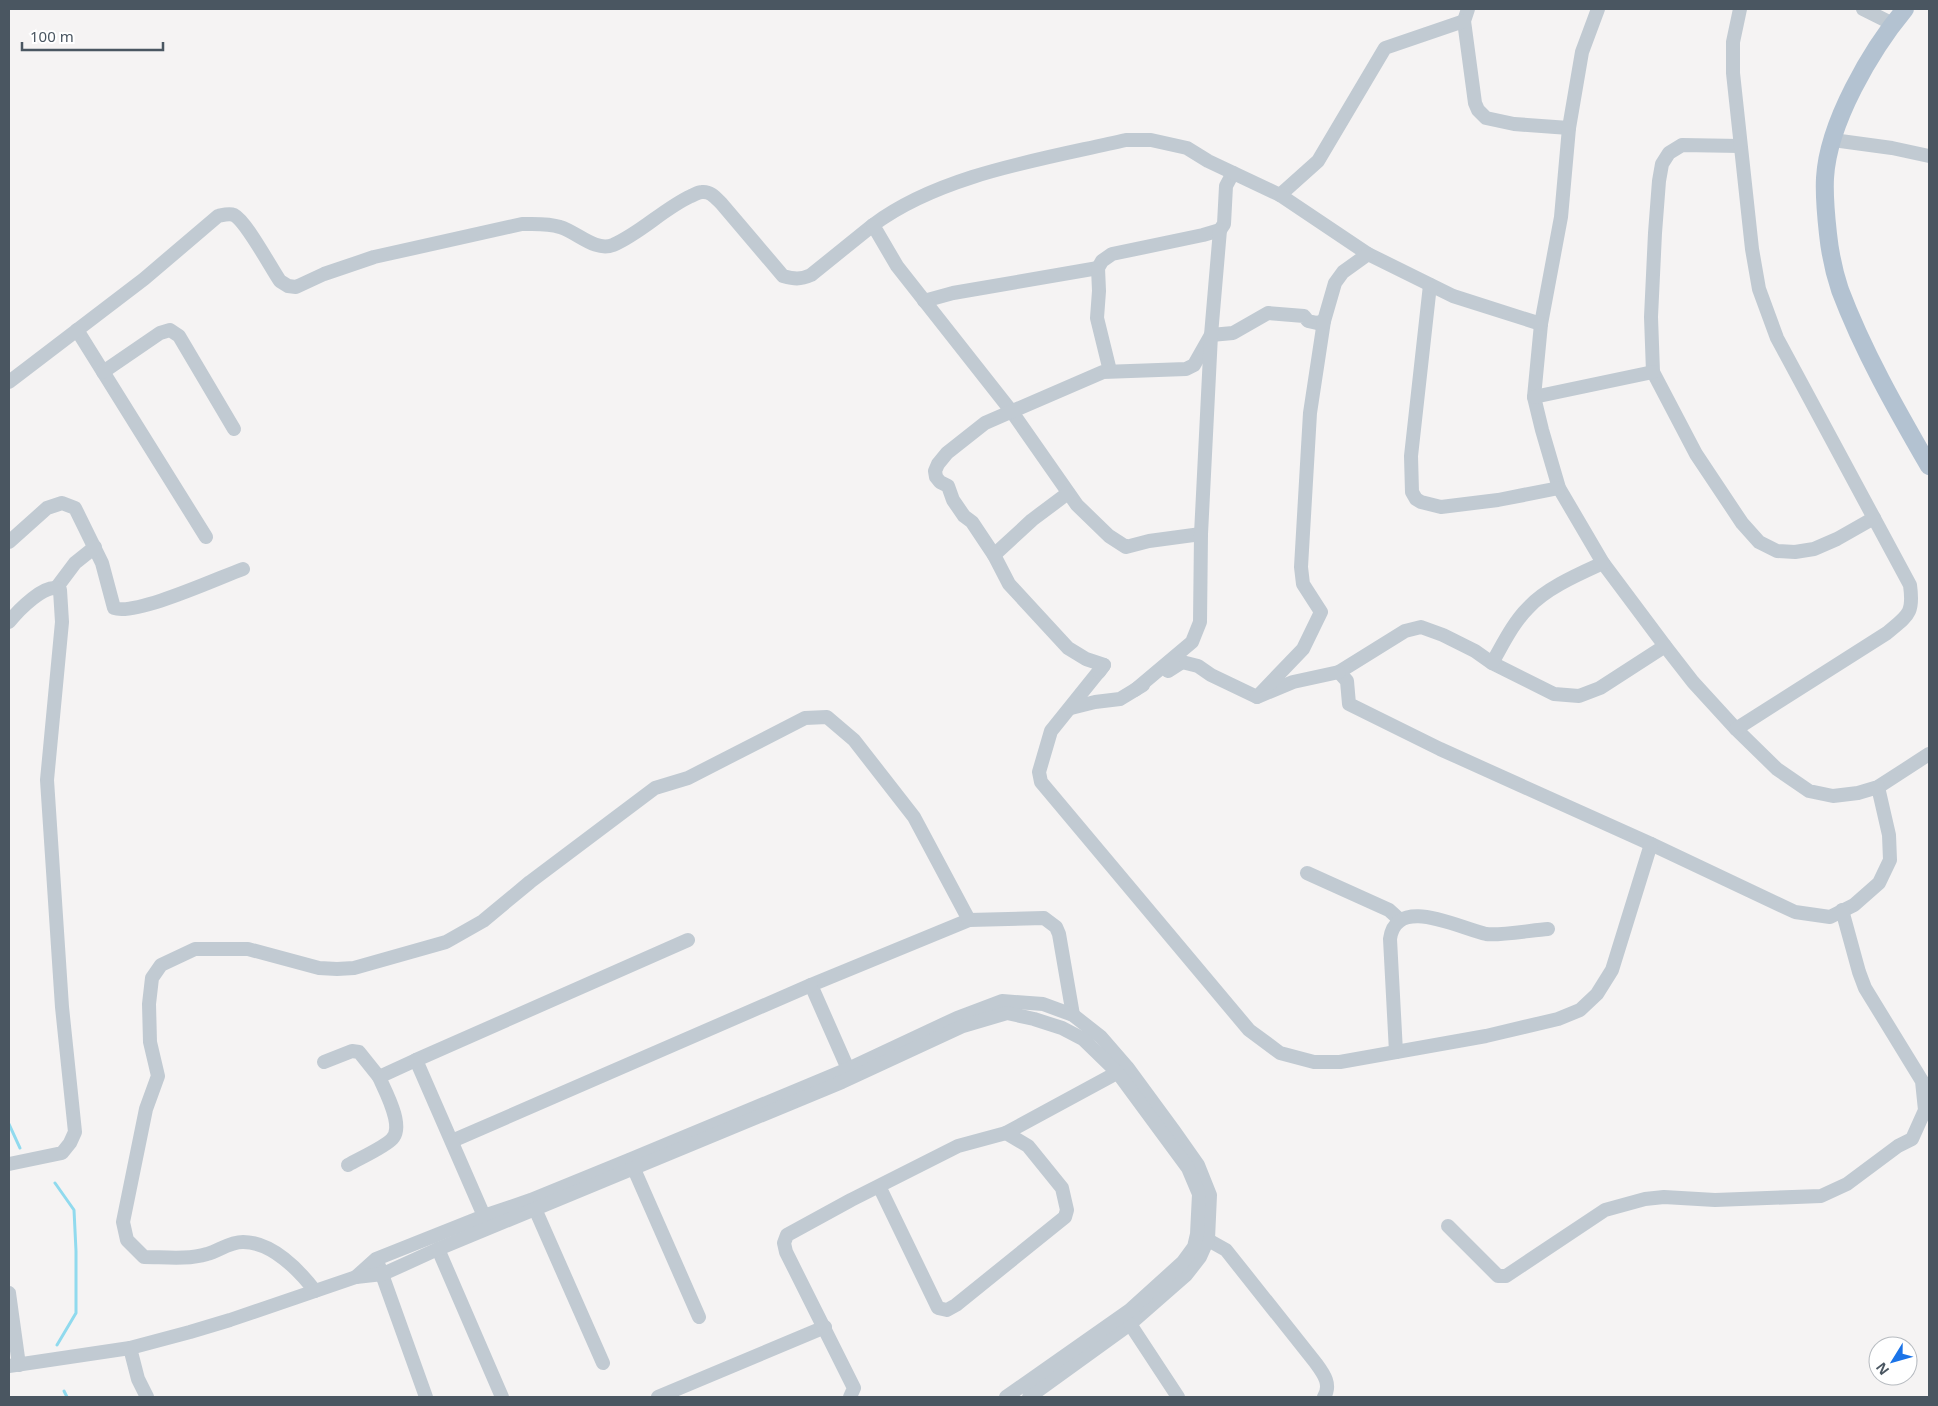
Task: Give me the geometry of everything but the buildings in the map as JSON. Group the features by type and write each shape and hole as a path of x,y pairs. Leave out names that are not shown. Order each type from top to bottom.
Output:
{"main road":[{"path":"1905,9 1865,66 1846,103 1833,140 1825,176 1826,210 1830,251 1840,289 1880,376 1929,466"}],"street":[{"path":"1598,9 1582,52 1569,128 1561,217 1541,324 1534,396 1559,488 1603,563 1665,646 1693,682 1777,770 1809,791 1833,796 1878,788 1929,754"},
{"path":"1736,729 1887,633 1904,618 1913,604 1910,585 1777,338 1759,289 1752,249 1733,73 1733,42 1740,9"},
{"path":"1863,9 1893,24"},
{"path":"1280,195 1318,161 1385,48 1408,42 1466,15 1475,103 1482,115 1486,118 1514,124 1569,128"},
{"path":"9,382 144,279 218,216 226,214 235,216 248,231 280,281 288,286 296,287 324,274 374,257 522,224 540,223 558,226 570,230 600,247 610,246 626,238 678,202 700,192 710,193 782,276 795,280 811,276 873,226 906,203 978,176 1126,140 1151,140 1187,148 1208,161 1280,195 1368,254 1453,296 1541,324"},
{"path":"1833,140 1892,148 1929,156"},
{"path":"1740,146 1682,146 1669,154 1662,164 1658,190 1652,299 1653,372 1696,454 1742,523 1759,542 1776,551 1795,552 1814,549 1837,539 1874,518"},
{"path":"1135,690 1192,642 1200,622 1200,534 1210,335 1220,230 1224,224 1226,186 1233,173"},
{"path":"873,226 897,266 1012,412 1068,493 1109,536 1126,547 1149,541 1200,534"},
{"path":"1110,371 1097,318 1098,268 1102,261 1112,254 1220,230"},
{"path":"1258,697 1303,649 1321,612 1303,584 1301,567 1310,413 1324,321 1335,283 1343,272 1368,254"},
{"path":"924,301 953,293 1098,268"},
{"path":"1430,284 1411,456 1412,492 1421,502 1441,507 1498,500 1559,488"},
{"path":"1210,335 1233,333 1268,313 1304,316 1308,321 1317,323 1324,321"},
{"path":"77,330 206,537"},
{"path":"103,372 160,333 170,330 179,336 234,429"},
{"path":"1104,666 1086,659 1068,648 1009,584 994,555 972,522 964,516 953,500 948,486 940,482 935,472 938,464 947,453 984,423 1090,377 1110,371 1186,369 1194,365 1210,335"},
{"path":"1534,396 1653,372"},
{"path":"994,555 1032,520 1068,493"},
{"path":"9,542 46,508 62,503 75,508 102,563 114,608 120,610 156,602 243,568"},
{"path":"57,587 76,563 95,547"},
{"path":"1492,663 1528,607 1564,580 1603,563"},
{"path":"9,622 38,594 50,587 57,587"},
{"path":"9,1164 62,1153 70,1143 75,1132 62,1008 47,780 62,622 60,590 57,587"},
{"path":"1104,666 1071,708 1120,699 1182,662 1198,666 1211,675 1258,697 1293,682 1338,672 1405,631 1421,627 1443,634 1475,651 1492,663 1554,694 1579,696 1600,688 1665,646"},
{"path":"1104,666 1051,732 1039,772 1041,782 1249,1030 1280,1053 1314,1062 1340,1062 1486,1036 1558,1019 1580,1010 1597,994 1612,970 1651,844"},
{"path":"1338,672 1347,681 1349,704 1440,749 1651,844 1795,912 1830,916 1854,905 1879,884 1890,860 1889,835 1878,788"},
{"path":"315,1291 306,1279 284,1259 262,1246 243,1242 226,1245 200,1256 144,1257 127,1240 123,1222 146,1109 158,1076 150,1042 149,1004 152,978 161,965 196,949 248,949 319,968 354,968 446,942 483,921 530,882 655,788 688,778 805,718 828,717 854,740 914,817 969,920"},
{"path":"1307,873 1389,910 1400,920"},
{"path":"1448,1226 1498,1276 1506,1276 1605,1210 1646,1199 1664,1197 1716,1200 1821,1196 1847,1184 1898,1146 1912,1139 1925,1110 1922,1081 1865,988 1842,910"},
{"path":"1396,1052 1390,939 1394,925 1400,920 1412,917 1428,917 1487,934 1548,929"},
{"path":"452,1141 811,984 969,920 1044,918 1056,927 1059,934 1073,1015"},
{"path":"379,1077 688,940"},
{"path":"811,984 848,1068"},
{"path":"9,1293 14,1365 130,1348 230,1320 356,1277 383,1274 533,1205 631,1164 957,1018 1002,1001 1043,1004 1073,1015 1101,1037 1188,1168 1199,1194 1203,1237 1200,1257 1186,1275 1130,1324 1029,1397"},
{"path":"631,1164 842,1082 963,1026 1007,1013 1034,1018 1062,1028 1083,1039 1123,1070"},
{"path":"324,1062 352,1051 359,1052 379,1077 396,1119 397,1131 392,1139 348,1165"},
{"path":"416,1060 484,1216"},
{"path":"850,1397 854,1388 786,1252 784,1243 787,1234 958,1146 1006,1133 1123,1070"},
{"path":"879,1186 938,1308 947,1310 956,1305 1065,1216 1067,1210 1062,1188 1028,1146 1006,1133"},
{"path":"631,1164 699,1317"},
{"path":"356,1277 376,1259 484,1216 533,1205"},
{"path":"533,1205 604,1363"},
{"path":"1011,1396 1130,1310 1182,1262 1203,1237"},
{"path":"1203,1237 1226,1250 1315,1362 1326,1378 1327,1391 1324,1397"},
{"path":"438,1249 502,1397"},
{"path":"376,1259 426,1397"},
{"path":"1130,1324 1178,1397"},
{"path":"658,1397 825,1327"},
{"path":"130,1348 138,1379 147,1397"}],"waterway":[{"path":"9,1124 20,1148"},
{"path":"55,1183 74,1210 76,1251 76,1313 57,1345"},
{"path":"64,1391 67,1397"}]}
